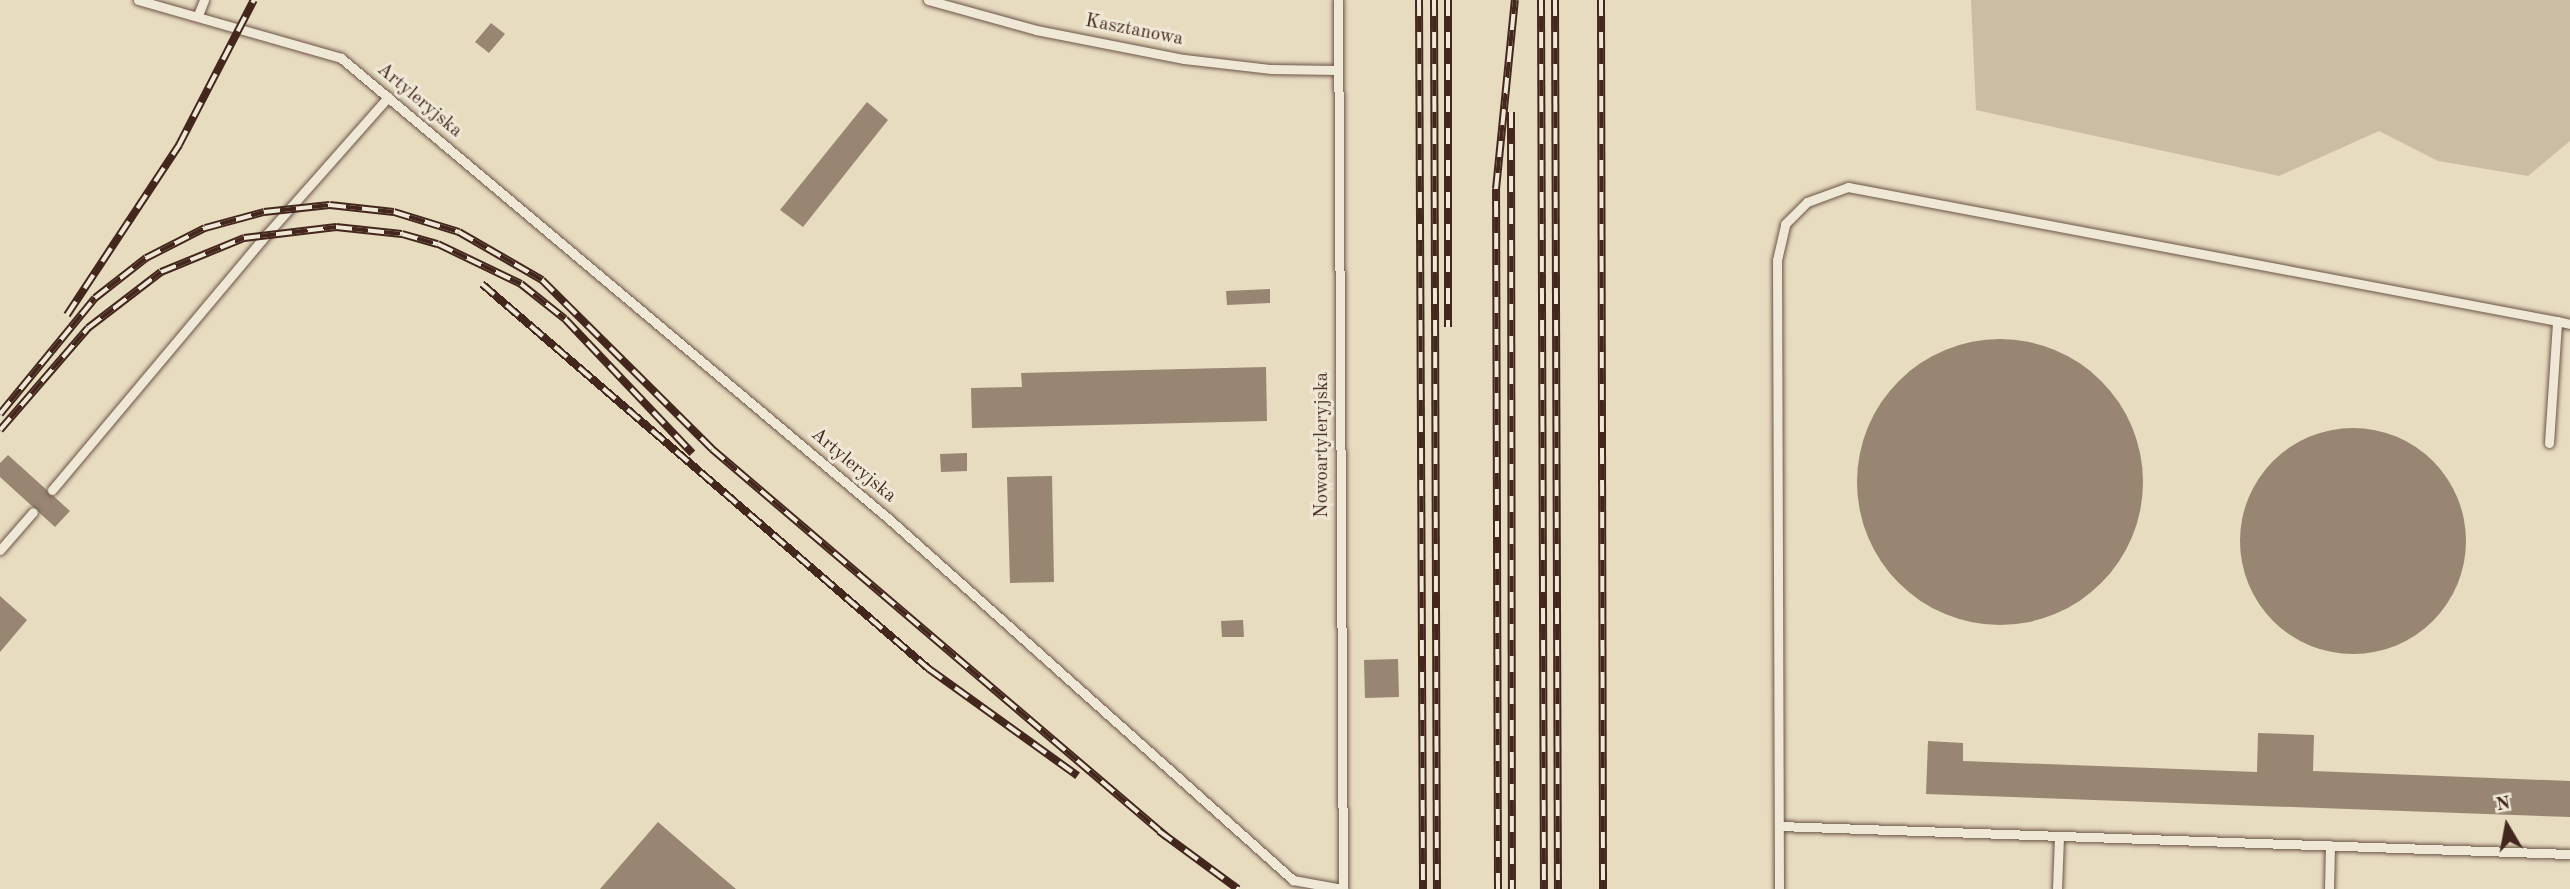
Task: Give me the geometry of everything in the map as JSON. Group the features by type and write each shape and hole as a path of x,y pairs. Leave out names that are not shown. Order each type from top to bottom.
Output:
{"lane":[{"path":"138,0 198,15 204,0"},
{"name":"Kasztanowa","path":"928,0 1036,30 1184,59 1271,69 1337,70"},
{"name":"Nowoartyleryjska","path":"1338,0 1343,889"},
{"name":"Artyleryjska","path":"198,15 341,58 889,519 1293,880"},
{"path":"52,489 267,234 388,97"},
{"path":"1779,889 1777,260 1785,224 1807,202 1848,187 1861,189 2570,324"},
{"path":"2549,443 2557,321"},
{"path":"0,550 33,512"},
{"path":"1779,826 2570,854"},
{"path":"2057,889 2059,836"},
{"path":"2329,889 2330,845"},
{"path":"1285,889 1293,880 1343,889"}],"shaded area":[{"path":"1971,0 2570,0 2570,141 2528,176 2438,161 2379,131 2279,176 1976,110"}],"building":[{"path":"491,23 505,34 489,53 475,42"},
{"path":"867,102 888,120 803,227 780,210"},
{"path":"1270,289 1270,303 1227,305 1226,291"},
{"path":"1986,339 2014,339 2042,345 2068,356 2091,371 2111,391 2126,414 2137,440 2143,482 2141,510 2126,550 2111,573 2091,593 2068,608 2042,619 2014,625 1986,625 1958,619 1932,608 1909,593 1889,573 1874,550 1863,524 1857,496 1857,468 1863,440 1874,414 1889,391 1909,371 1932,356 1958,345"},
{"path":"1266,367 1267,421 972,428 971,388 1022,387 1021,373"},
{"path":"2353,428 2375,430 2396,437 2416,447 2433,461 2447,478 2457,498 2464,519 2464,563 2457,584 2447,604 2433,621 2416,635 2396,645 2375,652 2353,654 2331,652 2310,645 2290,635 2273,621 2259,604 2249,584 2242,563 2240,541 2242,519 2249,498 2259,478 2273,461 2290,447 2310,437 2331,430"},
{"path":"967,453 967,471 941,472 940,454"},
{"path":"8,455 70,511 55,527 0,477 0,463"},
{"path":"1052,476 1054,582 1010,583 1007,477"},
{"path":"0,596 27,620 0,652"},
{"path":"1243,620 1244,637 1222,637 1221,621"},
{"path":"1398,659 1399,697 1365,698 1364,660"},
{"path":"2258,733 2314,735 2313,771 2570,781 2570,817 1926,794 1928,741 1963,743 1963,761 2257,772"},
{"path":"658,822 703,861 736,889 600,889"}],"railway":[{"path":"67,315 179,145 254,0"},
{"path":"1419,0 1423,889"},
{"path":"1434,0 1437,889"},
{"path":"1448,0 1448,327"},
{"path":"1498,889 1496,189 1515,0"},
{"path":"1541,0 1544,889"},
{"path":"1555,0 1558,889"},
{"path":"1601,0 1603,889"},
{"path":"1511,112 1512,889"},
{"path":"0,414 95,298 146,258 205,228 264,212 330,205 394,212 459,232 542,280 712,449 1167,837"},
{"path":"0,430 88,328 161,272 244,238 336,227 402,234 438,244 521,284 565,319 692,453"},
{"path":"482,284 929,669 1078,776"},
{"path":"1159,831 1238,889"}]}
